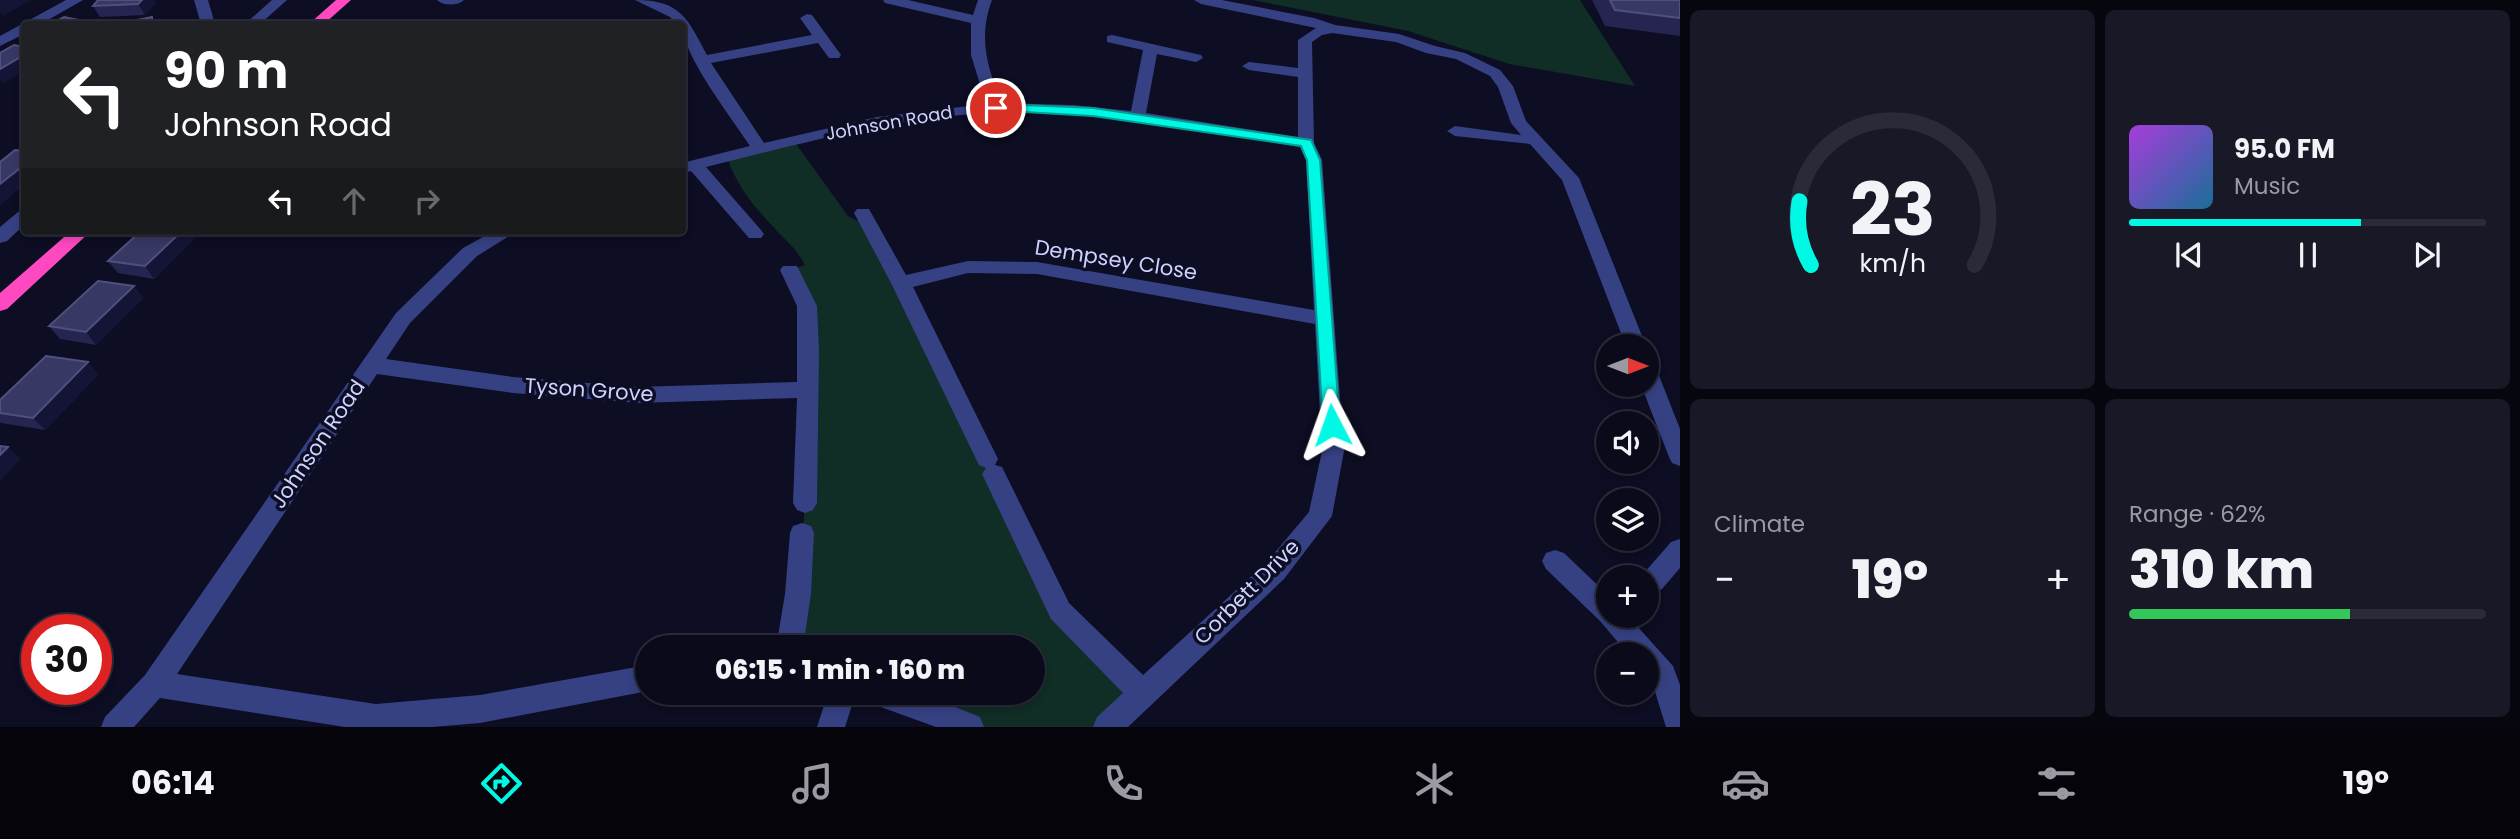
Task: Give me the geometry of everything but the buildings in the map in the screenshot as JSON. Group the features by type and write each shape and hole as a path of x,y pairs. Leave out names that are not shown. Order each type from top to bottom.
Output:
{"highway":[{"path":"320,21 344,0"},
{"path":"0,304 78,235"}],"street":[{"path":"37,21 76,0"},
{"path":"201,0 207,21"},
{"path":"255,21 280,0"},
{"path":"444,0 457,0"},
{"path":"642,0 676,14 682,21"},
{"path":"659,5 681,0"},
{"path":"890,0 976,20"},
{"path":"985,0 976,20 978,64 996,108"},
{"path":"1201,0 1314,22 1332,30 1399,38 1431,50 1460,56 1495,73 1505,86 1519,123 1570,178 1631,334"},
{"path":"807,18 834,55"},
{"path":"0,42 21,30"},
{"path":"686,30 702,60 760,149"},
{"name":"Corbett Drive","path":"1107,727 1275,571 1320,516 1334,451 1314,160 1306,143 1305,40 1317,32 1332,30"},
{"path":"702,60 821,38"},
{"path":"1112,39 1196,58"},
{"path":"1137,118 1151,48"},
{"path":"1249,66 1305,73"},
{"name":"Johnson Road","path":"689,167 857,126 918,115 996,108 1093,112 1306,143"},
{"path":"1455,131 1518,140 1534,139"},
{"path":"689,167 705,179 755,234"},
{"path":"863,213 901,283 1060,611 1143,694"},
{"path":"0,237 21,219"},
{"name":"Johnson Road","path":"115,727 156,684 403,318 470,252 501,235"},
{"name":"Dempsey Close","path":"901,283 968,267 1037,268 1324,319"},
{"path":"790,270 807,306 809,350 805,503"},
{"name":"Tyson Grove","path":"371,365 513,385 638,396 808,390"},
{"path":"1656,397 1680,457"},
{"path":"791,635 798,594 802,533"},
{"path":"1659,574 1680,550"},
{"path":"1555,561 1596,599"},
{"path":"1623,628 1634,642"},
{"path":"1659,671 1663,675 1680,727"},
{"path":"156,684 376,718 480,709 635,680"},
{"path":"831,727 838,705"},
{"path":"916,705 970,727"}],"green space":[{"path":"1253,0 1580,0 1635,86 1509,64 1408,31"},
{"path":"794,141 848,216 871,228 1060,611 1143,694 1107,727 970,727 910,705 1045,705 1045,635 791,635 798,594 805,503 809,350 790,270 805,265 748,197 727,157"}],"route":[{"path":"996,108 1093,112 1306,143 1314,160 1332,425"}]}
